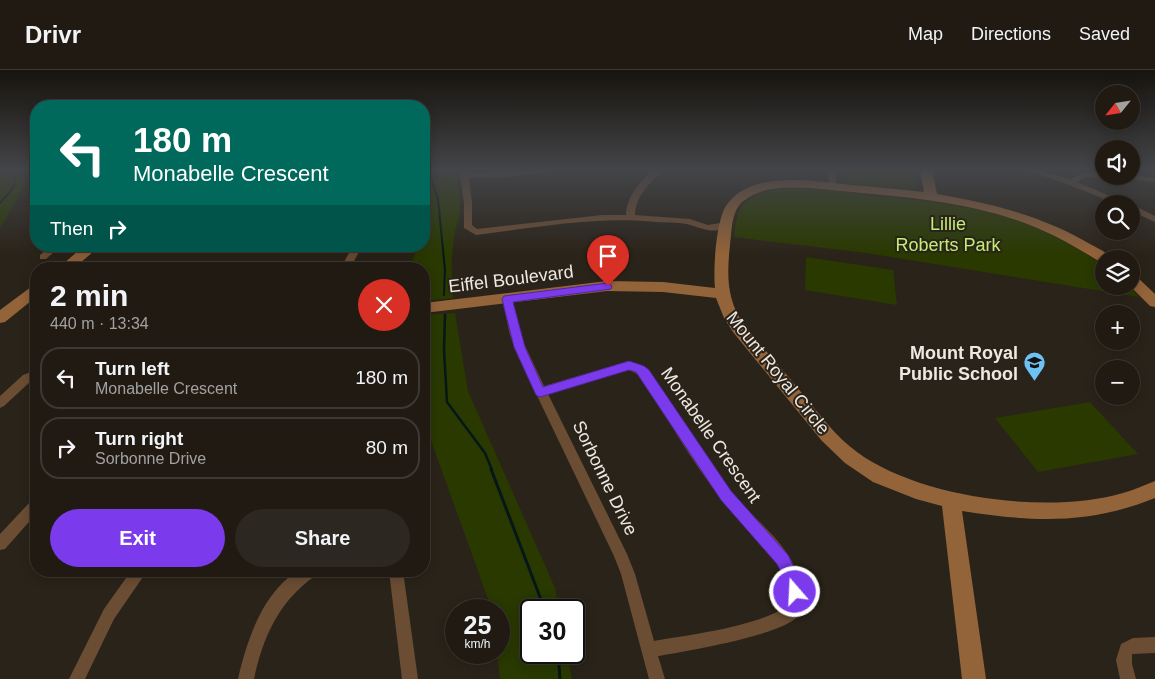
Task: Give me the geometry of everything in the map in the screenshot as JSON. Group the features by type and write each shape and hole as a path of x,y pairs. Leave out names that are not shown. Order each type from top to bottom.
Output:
{"street":[{"path":"468,198 467,224 468,228 476,232 583,220 630,218 690,222 696,226 716,228 726,225"},
{"path":"630,218 630,204 633,198"},
{"name":"Mount Royal Circle","path":"738,198 732,204 727,215 722,294 725,308 734,322 828,436 851,458 889,481 951,499 1022,511 1071,511 1122,504 1155,489"},
{"name":"Mount Royal Circle","path":"947,198 970,202 1012,214 1060,233 1095,253"},
{"path":"1140,212 1155,219"},
{"path":"43,257 49,252"},
{"path":"73,262 85,252"},
{"name":"Eiffel Boulevard","path":"430,308 608,286 663,288 722,294"},
{"path":"1140,288 1155,302"},
{"path":"0,318 30,295"},
{"name":"Sorbonne Drive","path":"507,299 519,347 628,574 657,679"},
{"name":"Monabelle Crescent","path":"540,392 629,366 640,368 726,496 775,549 793,580 797,602 794,610 787,616 751,629 649,650"},
{"path":"0,403 30,377"},
{"path":"951,499 974,679"},
{"path":"0,544 30,511"},
{"path":"77,679 109,614 136,577"},
{"path":"246,679 257,641 267,620 293,584 302,577"},
{"path":"397,577 410,679"},
{"path":"1128,679 1124,665 1126,649 1133,646 1155,645"}],"green space":[{"path":"0,198 17,198 0,228"},
{"path":"430,198 460,198 460,212 452,257 453,298 430,300 430,262 412,262 416,252 430,252"},
{"name":"Lillie Roberts Park","path":"750,198 903,198 961,206 1018,221 1075,247 1095,260 1095,290 866,253 734,237 735,225 741,209"},
{"path":"806,257 893,270 897,305 805,290"},
{"path":"455,313 468,391 555,588 557,599 520,599 520,664 569,664 572,679 500,679 498,664 510,664 510,599 488,599 430,438 430,315"},
{"path":"1090,402 1138,454 1038,472 995,418"}],"waterway":[{"path":"0,203 4,198"},
{"path":"438,198 445,270 444,295"},
{"path":"445,315 444,350 447,402 485,453 492,470"},
{"path":"491,469 541,599"},
{"path":"559,664 560,679"}],"place":[{"name":"Mount Royal Public School","path":"1034,382"}],"route":[{"path":"608,286 580,288 507,299 519,347 540,392 629,366 640,368 726,496 775,549 793,580 795,592"}]}
